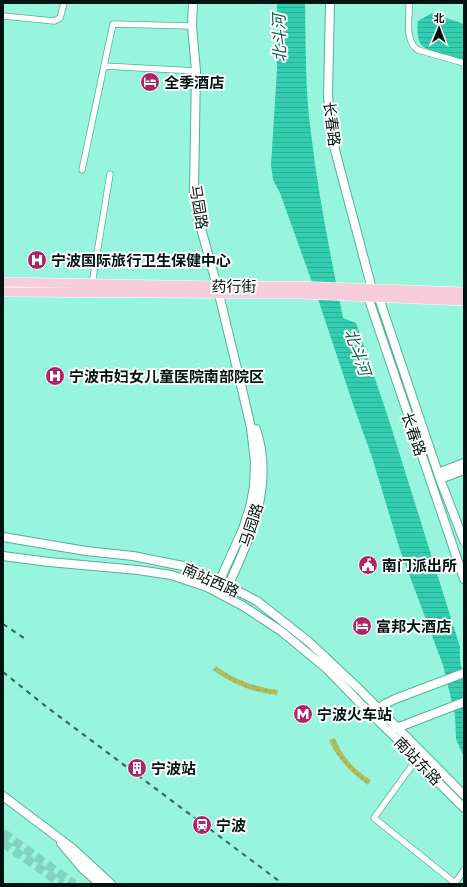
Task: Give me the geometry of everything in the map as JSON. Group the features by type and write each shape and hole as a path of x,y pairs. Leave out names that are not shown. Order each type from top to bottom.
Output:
{"main road":[{"name":"马园路","path":"193,3 192,26 196,71 194,188 197,214 246,406 251,428 255,462 254,487 250,507 243,529 215,591"},
{"name":"长春路","path":"330,3 328,95 330,121 335,150 370,292 464,579"},
{"name":"药行街","path":"3,282 92,284 217,290"},
{"name":"药行街","path":"3,292 299,290 464,292"},
{"name":"药行街","path":"370,292 379,298 464,301"},
{"name":"长春路","path":"379,298 439,476 464,541"},
{"name":"马园路","path":"224,596 250,533 258,510 262,488 262,460 257,432 246,406"},
{"path":"439,476 464,463"},
{"path":"439,476 464,470"},
{"name":"南站西路","path":"3,537 86,551 133,556 176,564 220,582 258,601 280,618 309,642 378,709"},
{"name":"南站西路","path":"3,556 49,562 138,570 171,575 207,587 243,606 281,631 327,670 372,715"},
{"path":"372,715 385,704 395,699 464,674"},
{"path":"393,729 462,703"},
{"name":"南站东路","path":"378,709 416,760 464,808"},
{"name":"南站东路","path":"372,715 393,729 464,795"},
{"path":"3,796 72,848 111,884"},
{"path":"57,838 82,868 100,884"}],"street":[{"path":"3,16 54,21 60,18 64,3"},
{"path":"409,3 409,34 412,47 464,63"},
{"path":"82,170 113,24 192,26"},
{"path":"104,66 196,71"},
{"path":"92,284 110,174"},
{"path":"416,760 374,818 454,883 464,870"}],"shaded area":[{"path":"216,666 230,675 246,682 278,690 277,695 252,690 236,684 213,670"},
{"path":"335,738 349,762 359,772 371,780 368,785 356,776 340,759 329,740"}],"water":[{"name":"北斗河","path":"277,3 305,3 309,117 321,203 343,318 356,323 388,417 460,647 462,671 464,674 464,757 456,739 455,715 443,665 400,550 372,457 318,299 280,193 273,180 271,165 277,69"},
{"path":"432,13 464,24 464,61 433,52 420,43 418,38 418,21"}],"tunnel":[{"path":"3,833 74,884"},
{"path":"3,843 62,884"}],"railway":[{"path":"3,624 24,638"},
{"path":"3,672 48,708 283,884"}],"place":[{"name":"全季酒店","path":"150,82"},
{"name":"宁波国际旅行卫生保健中心","path":"37,260"},
{"name":"宁波市妇女儿童医院南部院区","path":"55,376"},
{"name":"南门派出所","path":"368,565"},
{"name":"富邦大酒店","path":"362,626"},
{"name":"宁波火车站","path":"303,714"},
{"name":"宁波站","path":"137,768"},
{"name":"宁波","path":"202,825"}]}
